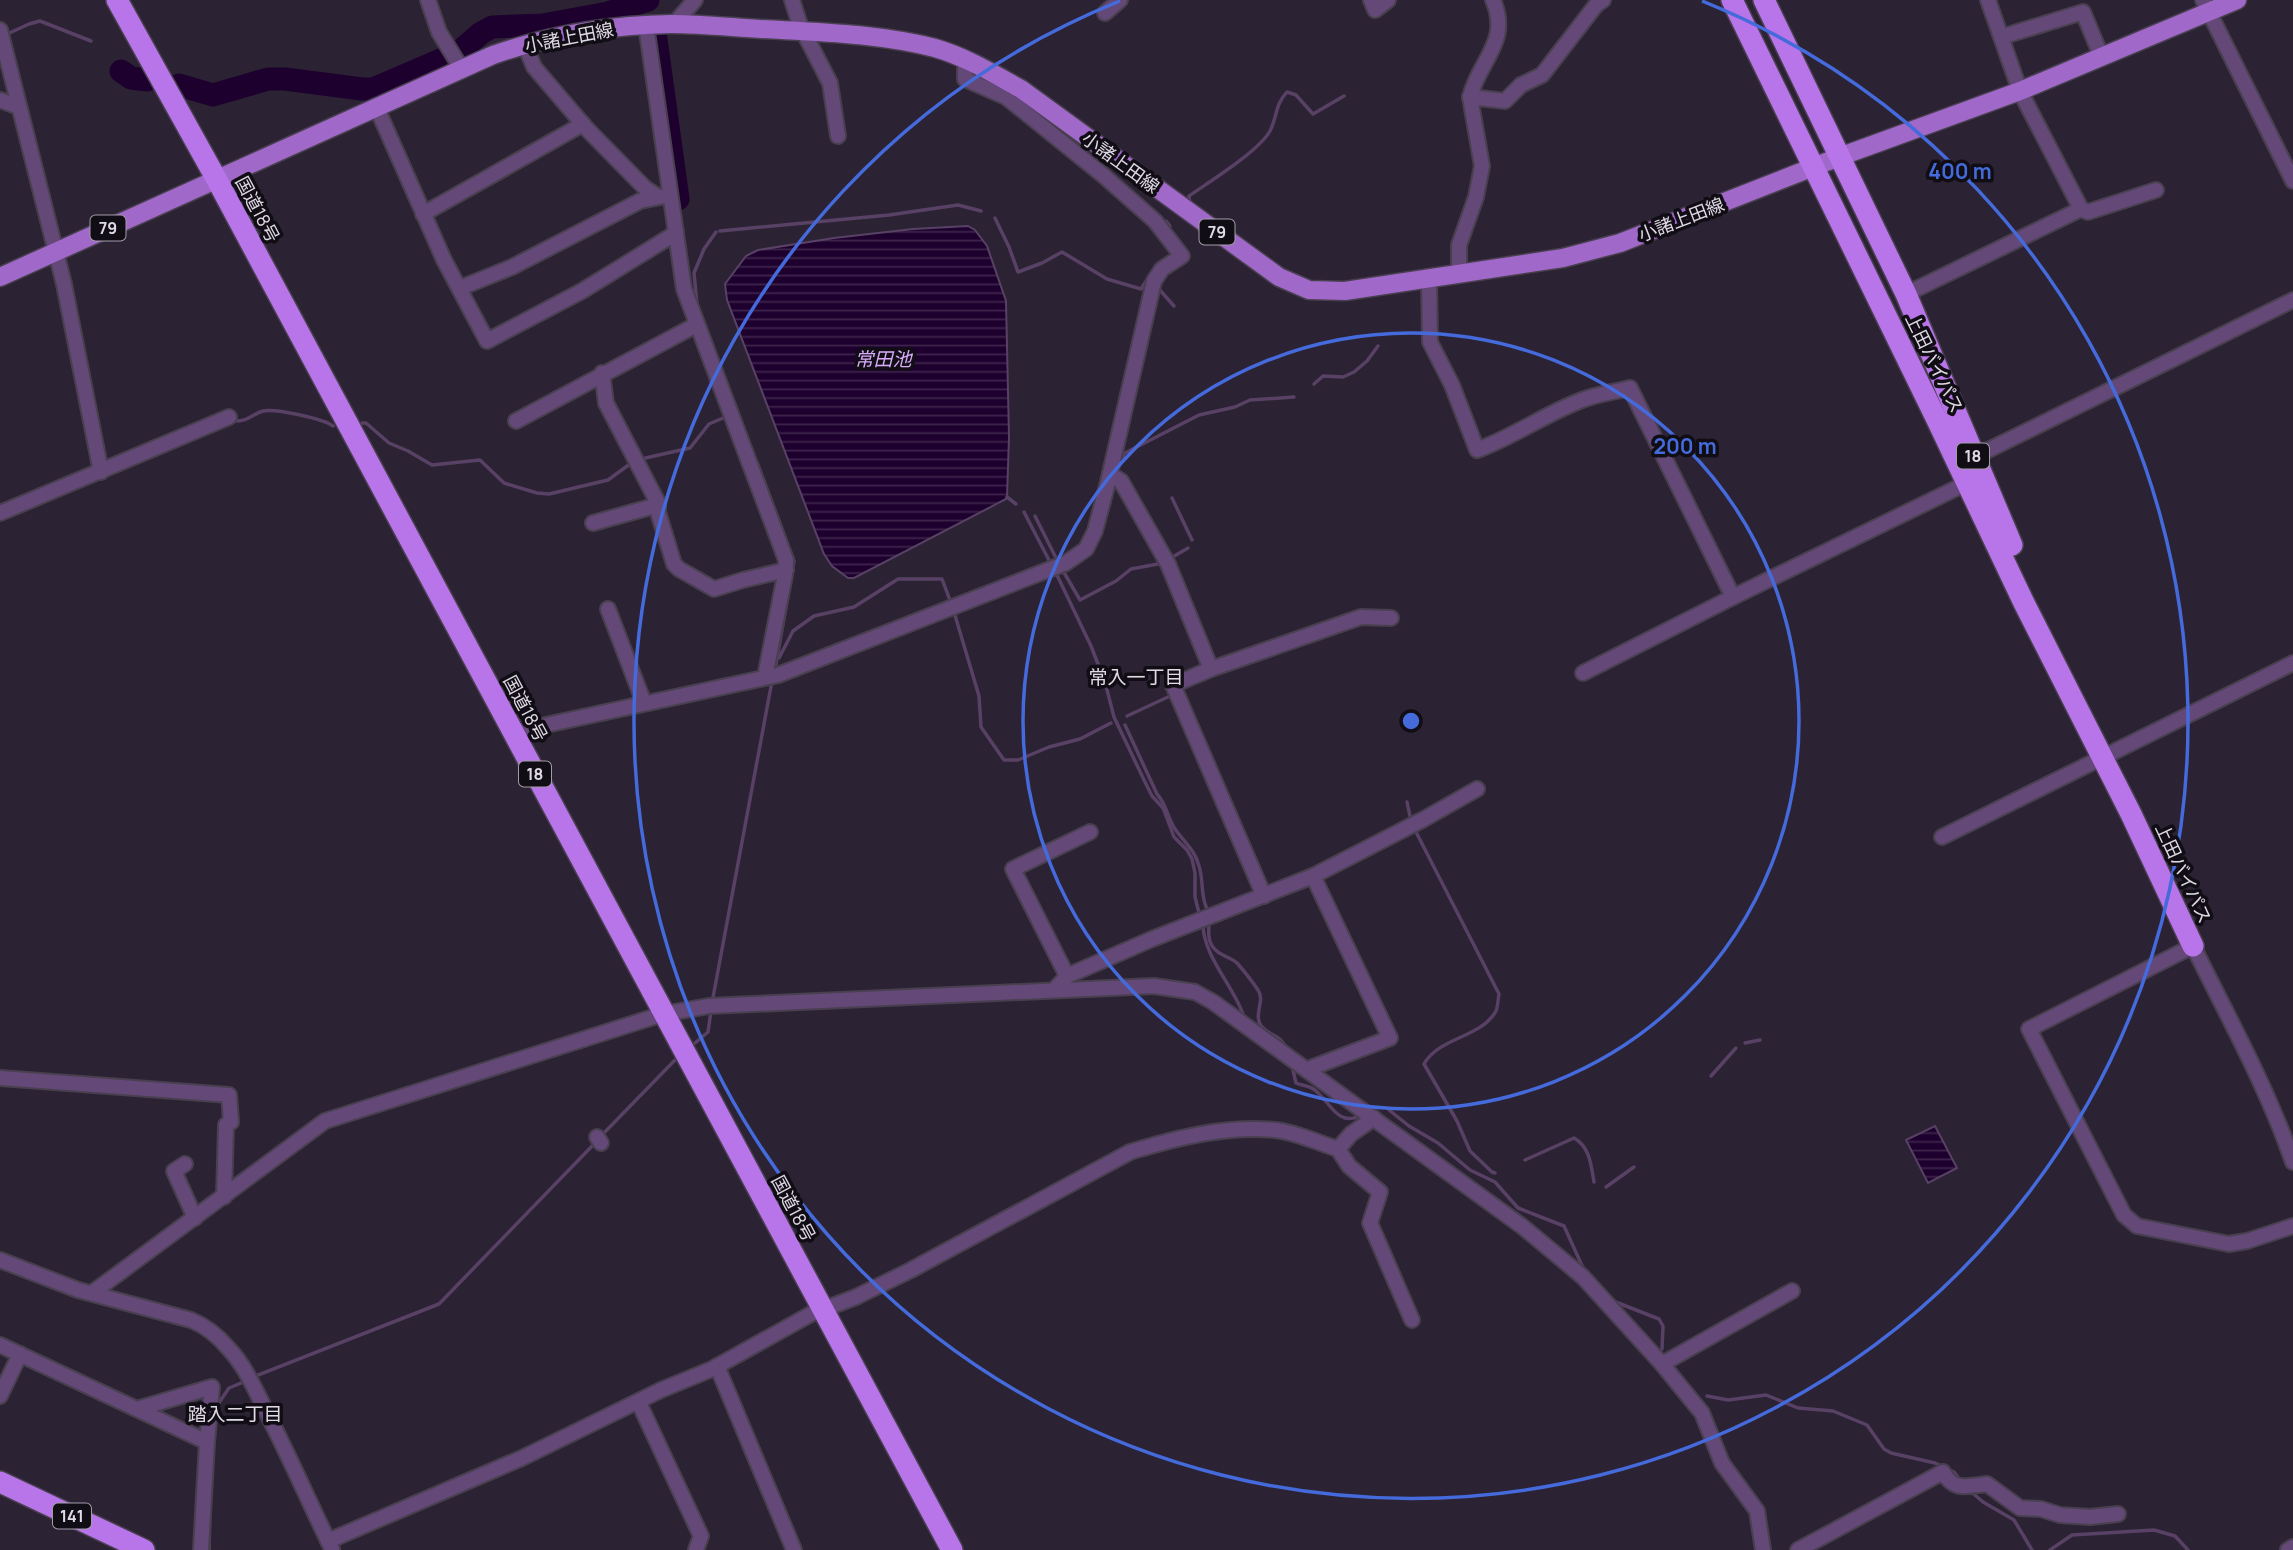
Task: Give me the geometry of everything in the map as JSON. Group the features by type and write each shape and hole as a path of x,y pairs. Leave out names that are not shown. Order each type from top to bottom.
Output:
{"highway":[{"name":"国道18号","path":"117,0 217,180 952,1550"},
{"name":"上田バイパス","path":"1732,0 1967,483 2106,756"},
{"name":"上田バイパス","path":"1764,0 1906,294 2041,612 2193,946"},
{"name":"141","path":"0,1482 144,1550"}],"main road":[{"name":"小諸上田線","path":"0,277 461,68 525,45 607,28 674,24 890,40 937,49 965,60 1021,89 1267,269 1290,283 1309,290 1329,292 1527,265 1620,243 1839,157 2020,91 2102,58 2206,7 2236,0"}],"street":[{"path":"433,0 439,32 461,68"},
{"path":"674,24 695,0"},
{"path":"792,0 803,32 830,83 838,136"},
{"path":"1105,13 1120,0"},
{"path":"1371,0 1375,10 1388,0"},
{"path":"1459,273 1459,244 1476,197 1482,166 1470,97 1476,79 1498,38 1499,21 1493,0"},
{"path":"1470,97 1505,101 1521,85 1542,75 1596,5 1603,0"},
{"path":"1991,1 2020,91 2081,209 2088,212 2156,190"},
{"path":"2206,7 2293,181"},
{"path":"2001,37 2083,12 2102,58"},
{"path":"646,25 663,196 676,233 684,289 784,555 786,570 771,676"},
{"path":"1,35 64,284 101,472"},
{"path":"525,45 534,67 583,124 645,188 663,196"},
{"path":"513,732 771,676 1066,563 1084,551 1092,538 1110,474 1154,281 1167,264 1182,256 1155,221 1104,176 1006,97 965,79 965,60"},
{"path":"0,100 19,107"},
{"path":"376,106 448,268 482,335 489,341 582,291 676,233"},
{"path":"423,214 583,124"},
{"path":"460,288 512,267 638,202 663,196"},
{"path":"1906,294 2081,209"},
{"path":"1429,278 1430,342 1452,385 1477,450 1497,443 1584,399 1630,388 1733,597"},
{"path":"1974,457 2293,300"},
{"path":"516,421 696,325"},
{"path":"602,373 606,403 658,505 674,564 712,589 786,570"},
{"path":"0,513 188,438 229,417"},
{"path":"1110,474 1121,481 1168,564 1211,669"},
{"path":"1583,673 1967,483"},
{"path":"593,523 658,505"},
{"path":"608,609 644,703"},
{"path":"1264,896 1173,685 1211,669 1361,617 1391,618"},
{"path":"1942,837 2293,663"},
{"path":"1055,989 1067,976 1152,939 1313,876 1477,789"},
{"path":"1067,976 1013,869 1090,832"},
{"path":"1308,1069 1390,1038 1313,876"},
{"path":"2293,1163 2265,1090 2193,946 2029,1029 2124,1215 2137,1226 2229,1244 2293,1226"},
{"path":"92,1293 334,1118 663,1014 713,1006 1055,989 1154,986 1195,992 1308,1069 1523,1227 1583,1277 1662,1364 1702,1413 1722,1462 1757,1511 1763,1550"},
{"path":"0,1078 229,1095 231,1122 226,1125 224,1197"},
{"path":"1338,1149 1351,1134 1374,1118"},
{"path":"0,1260 92,1293 202,1324 230,1349 245,1372 289,1457 330,1546 717,1366 823,1308 856,1297 1130,1152 1159,1143 1222,1131 1276,1130 1338,1149 1349,1166 1380,1192 1370,1223 1412,1320"},
{"path":"185,1164 174,1171 195,1218"},
{"path":"1662,1364 1792,1291"},
{"path":"0,1345 208,1442"},
{"path":"0,1396 20,1354"},
{"path":"717,1366 794,1550"},
{"path":"137,1409 212,1387 201,1550"},
{"path":"639,1403 701,1536 696,1550"},
{"path":"1798,1550 1942,1472 1949,1483 1961,1487 1987,1484 2020,1508 2040,1508 2060,1515 2090,1517 2118,1514"},
{"path":"2288,1550 2293,1547"}],"water":[{"name":"常田池","path":"968,226 975,230 987,246 1006,301 1009,437 1007,497 854,578 848,578 832,566 824,554 727,300 725,284 746,256 758,250 834,238"},
{"path":"1935,1126 1957,1168 1928,1183 1906,1140"}],"waterway":[{"path":"179,85 213,95 268,79 373,89 459,52 492,27 543,25 608,13 648,0"},
{"path":"5,35 40,21 91,41"},
{"path":"655,32 678,199"},
{"path":"121,71 131,78 148,80"},
{"path":"1190,204 1189,196 1232,166 1264,139 1270,131 1280,101 1287,92 1296,95 1313,114 1344,96"},
{"path":"720,231 889,215 958,205 981,211"},
{"path":"995,218 1018,272 1062,252 1107,279 1141,289 1154,269"},
{"path":"1166,221 1170,226"},
{"path":"697,304 694,273 704,249 716,232"},
{"path":"1158,288 1174,306"},
{"path":"1314,384 1323,376 1343,377 1354,372 1378,346"},
{"path":"1118,464 1125,453 1199,415 1235,407 1250,400 1294,397"},
{"path":"232,421 269,410 310,417 333,426"},
{"path":"641,459 690,448 709,424 723,418"},
{"path":"362,423 366,423 389,443 432,465 480,460 504,483 537,493 549,494 608,480 634,461"},
{"path":"757,462 794,561 775,670"},
{"path":"1007,497 1016,504"},
{"path":"1172,498 1192,540"},
{"path":"1024,512 1051,564"},
{"path":"1035,516 1058,562"},
{"path":"1171,558 1188,548"},
{"path":"1062,569 1080,600 1116,581 1131,569 1158,564"},
{"path":"1056,573 1091,646 1105,682 1114,717 1152,796 1163,808 1174,837 1192,859 1199,913"},
{"path":"779,658 793,631 814,616 854,607 898,579 942,579 951,603"},
{"path":"954,612 979,696 981,727 1004,760 1018,760 1049,747 1080,739 1111,723"},
{"path":"712,1003 772,681"},
{"path":"1127,716 1168,697"},
{"path":"1125,725 1172,825 1197,860 1207,909"},
{"path":"1407,802 1411,821"},
{"path":"1416,832 1499,994 1496,1011 1489,1020 1471,1033 1439,1048 1424,1064 1457,1121 1470,1151 1495,1173"},
{"path":"1209,922 1212,945 1218,952 1237,963 1260,994 1258,1018 1262,1027 1286,1048"},
{"path":"1203,925 1208,948 1243,1014"},
{"path":"695,1043 708,1032 711,1011"},
{"path":"1745,1043 1760,1040"},
{"path":"1711,1076 1736,1048"},
{"path":"601,1136 675,1060"},
{"path":"1292,1066 1296,1083 1314,1089 1340,1116 1360,1116"},
{"path":"1389,1110 1438,1143 1470,1170 1495,1182 1518,1208 1564,1226 1584,1270"},
{"path":"1525,1160 1574,1138 1587,1151 1594,1182"},
{"path":"253,1377 439,1304 596,1142"},
{"path":"1606,1187 1634,1167"},
{"path":"1613,1301 1659,1319 1663,1326 1662,1349"},
{"path":"216,1407 229,1388 246,1381"},
{"path":"1707,1396 1728,1400 1766,1395 1798,1408 1833,1411 1867,1425 1884,1449 1891,1453 1935,1463 1954,1472 1962,1482"},
{"path":"1969,1490 1983,1502 2014,1520 2032,1550"},
{"path":"209,1550 210,1512"},
{"path":"2050,1550 2072,1535 2154,1530 2175,1536 2188,1550"}],"district":[{"name":"常入一丁目","path":"1136,677"},
{"name":"踏入二丁目","path":"235,1414"}]}
